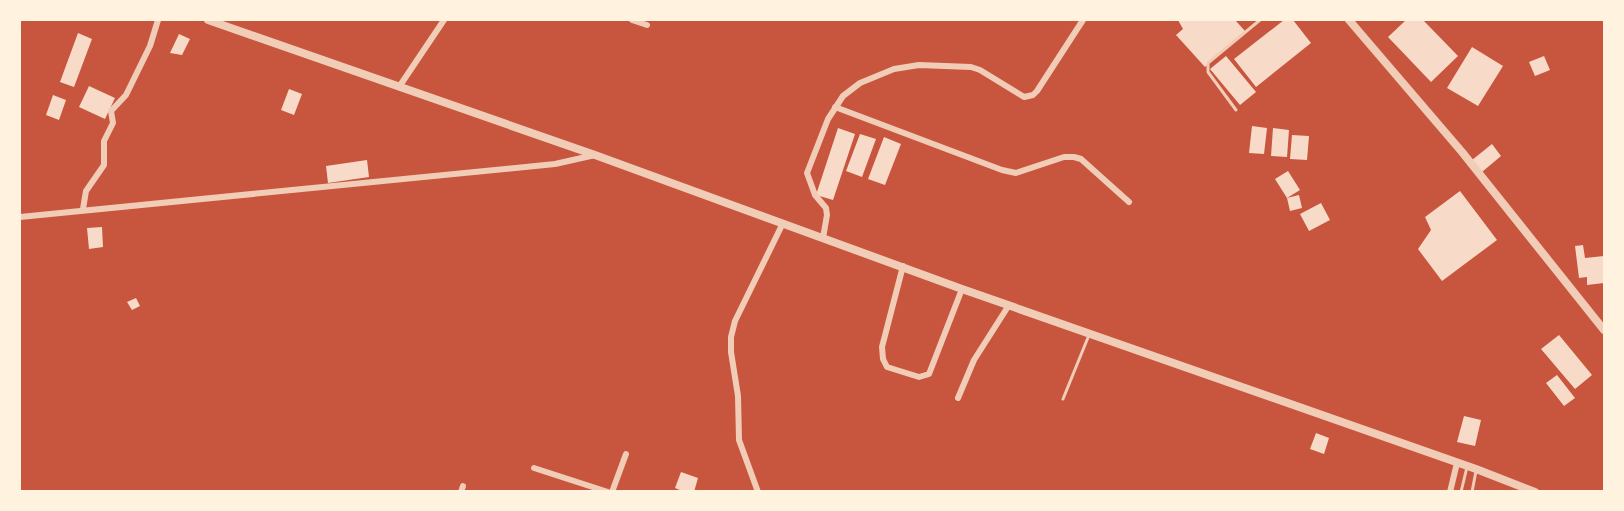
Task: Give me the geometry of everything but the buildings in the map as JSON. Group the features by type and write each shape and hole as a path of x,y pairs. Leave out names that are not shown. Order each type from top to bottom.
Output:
{"street":[{"path":"83,209 86,191 104,165 104,141 112,123 111,111 126,95 150,46 158,20"},
{"path":"208,20 595,155 782,225 1476,469 1534,492"},
{"path":"399,87 444,20"},
{"path":"632,20 647,25"},
{"path":"823,238 826,208 815,195 807,172 808,165 835,107 843,96 860,83 894,69 919,65 971,67 980,70 1024,97 1029,96 1037,91 1083,20"},
{"path":"1349,20 1462,152 1605,330"},
{"path":"835,107 1002,170 1016,173 1064,157 1082,159 1129,202"},
{"path":"20,217 555,164 595,155"},
{"path":"758,492 739,441 739,412 731,337 735,321 782,225"},
{"path":"903,266 882,347 883,359 887,367 919,377 929,374 963,289"},
{"path":"958,398 967,373 1010,305"},
{"path":"534,468 610,492 626,454"},
{"path":"1450,492 1457,463"}],"lane":[{"path":"1236,110 1208,72 1208,63 1260,20"},
{"path":"1063,399 1090,333"},
{"path":"1461,492 1467,466"},
{"path":"1472,492 1476,469"}]}
